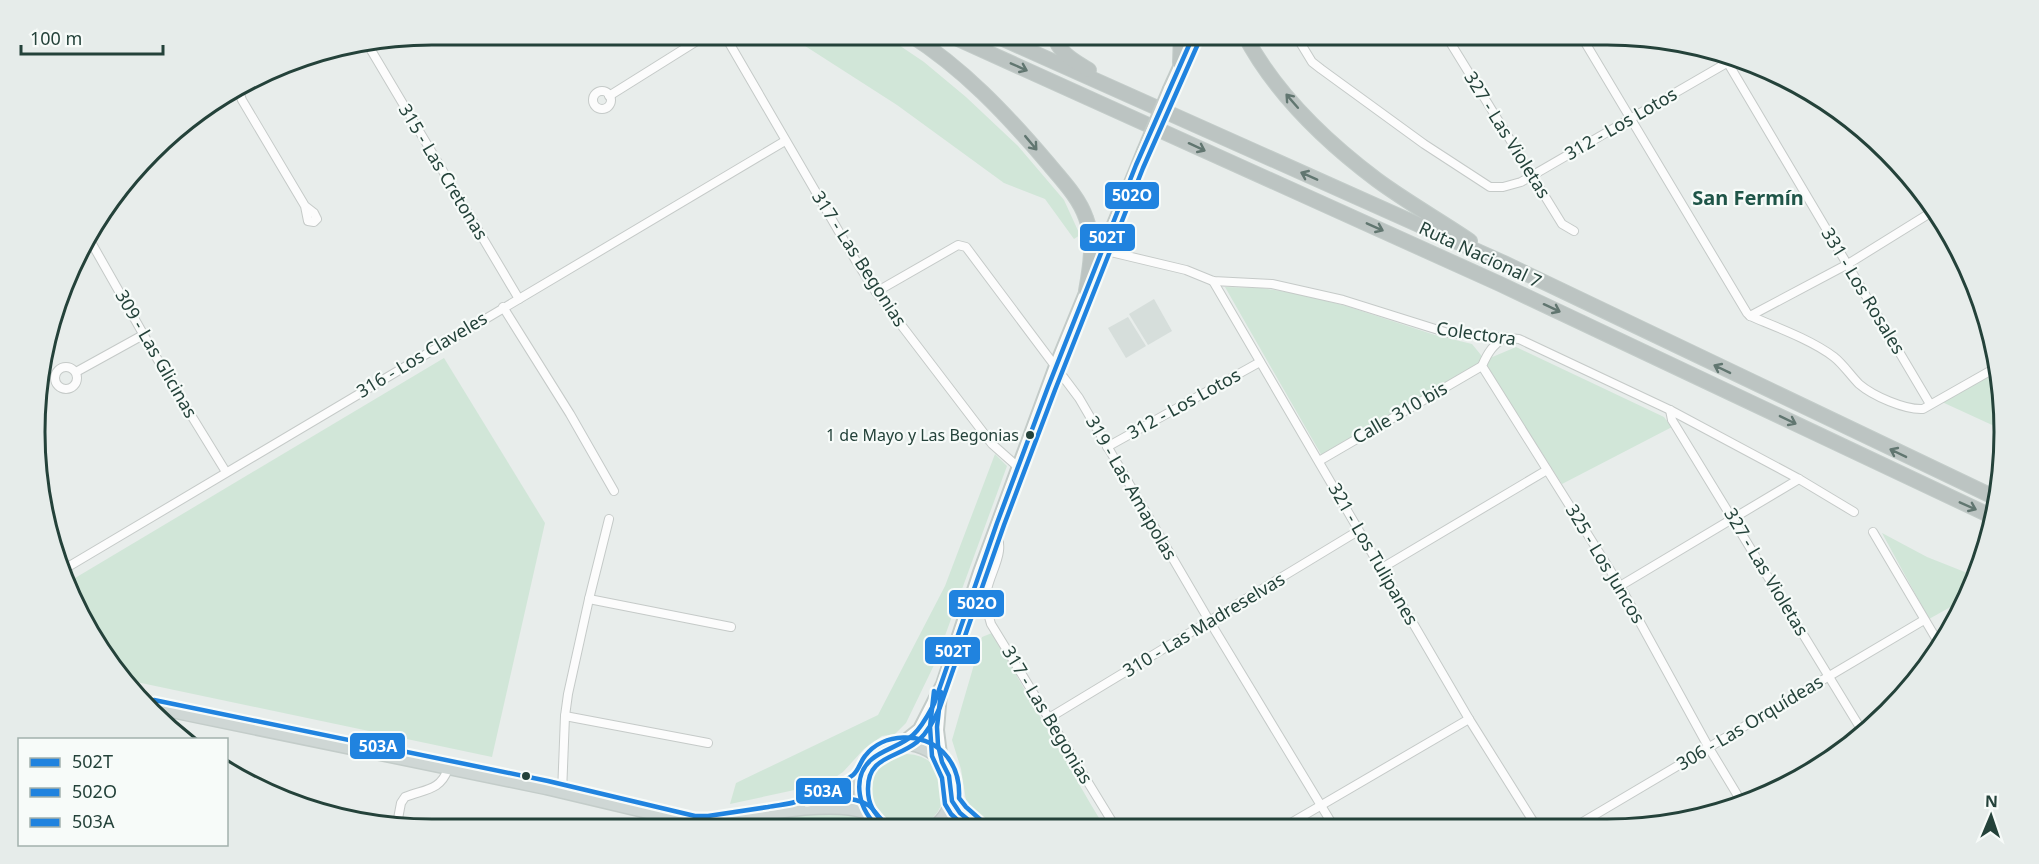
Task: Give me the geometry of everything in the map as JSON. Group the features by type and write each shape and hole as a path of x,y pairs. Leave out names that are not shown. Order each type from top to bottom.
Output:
{"highway":[{"path":"925,45 946,60 998,106 1082,206 1091,235 1086,291"},
{"name":"Ruta Nacional 7","path":"971,45 1500,284 1985,513"},
{"name":"Ruta Nacional 7","path":"1016,45 1504,264 1989,495"},
{"path":"1057,45 1066,55 1112,88"},
{"path":"1180,63 1182,45"},
{"path":"1250,45 1259,60 1293,103 1356,163 1385,186 1504,264"}],"main road":[{"path":"871,819 861,801 861,779 871,760 879,753 899,745 920,729 942,684 994,532 1055,366 1189,45"},
{"path":"942,684 938,717 942,762"},
{"path":"161,709 678,819"},
{"path":"899,745 923,747 933,753 949,773 952,787 951,800 941,819"},
{"path":"795,810 861,779"},
{"path":"951,800 968,819"},
{"path":"735,819 830,807 850,808 865,812"}],"street":[{"path":"609,96 690,45"},
{"name":"317 - Las Begonias","path":"730,45 876,292 992,444 1018,467"},
{"name":"312 - Los Lotos","path":"1304,45 1312,62 1321,69 1424,144 1490,187 1503,187 1533,176 1724,64"},
{"name":"327 - Las Violetas","path":"1452,45 1562,224 1574,231"},
{"path":"1586,45 1750,316 1834,357 1862,386 1894,403 1914,409 1923,409 1989,371"},
{"name":"315 - Las Cretonas","path":"371,50 519,299"},
{"name":"331 - Los Rosales","path":"1729,65 1930,404"},
{"path":"240,96 305,206"},
{"name":"316 - Los Claveles","path":"69,566 785,141"},
{"path":"1750,316 1848,264 1927,215"},
{"name":"319 - Las Amapolas","path":"876,292 958,244 966,247 1079,398 1329,819"},
{"name":"309 - Las Glicinas","path":"92,248 226,472"},
{"name":"Colectora","path":"1102,250 1186,270 1213,281 1257,283 1296,289 1385,312 1448,333 1507,337 1528,342 1670,410 1799,479 1854,512"},
{"name":"321 - Los Tulipanes","path":"1213,281 1469,719 1532,819"},
{"path":"503,307 570,414 614,491"},
{"path":"76,372 143,335"},
{"path":"1482,366 1488,351 1507,337"},
{"name":"312 - Los Lotos","path":"1107,447 1260,362"},
{"name":"Calle 310 bis","path":"1319,461 1482,366"},
{"name":"325 - Los Juncos","path":"1482,366 1620,586 1708,748 1738,796"},
{"name":"327 - Las Violetas","path":"1670,410 1672,420 1859,726"},
{"path":"1382,568 1547,470"},
{"path":"1620,586 1799,479"},
{"path":"562,793 565,716 589,599 609,519"},
{"name":"310 - Las Madreselvas","path":"1049,718 1358,531"},
{"name":"317 - Las Begonias","path":"994,532 999,537 1000,545 986,592 991,624 1111,819"},
{"path":"1873,532 1935,637"},
{"path":"589,599 731,627"},
{"name":"306 - Las Orquídeas","path":"1588,819 1924,620"},
{"path":"565,716 708,743"},
{"path":"1297,819 1469,719"},
{"path":"398,817 401,803 405,797 437,787 444,780 448,769"}],"shaded area":[{"path":"1154,299 1172,331 1148,345 1129,314"},
{"path":"1128,317 1146,346 1126,358 1108,328"}],"green space":[{"path":"804,45 899,45 924,62 966,97 1018,146 1064,200 1080,235 1074,239 1045,199 1004,183 897,105"},
{"path":"1225,287 1262,288 1304,295 1346,306 1435,335 1472,344 1483,361 1322,456"},
{"path":"1516,347 1664,417 1672,427 1562,484 1483,361"},
{"path":"444,358 545,523 492,757 137,682 97,626 74,579"},
{"path":"1990,374 1994,426 1942,402"},
{"path":"995,454 1007,466 935,663 906,723 895,734 882,736 864,749 843,772 827,783 730,804 736,783 878,715 945,586"},
{"path":"1882,533 1927,557 1967,573 1953,606 1929,619"},
{"path":"992,633 1100,819 982,819 967,807 961,769 952,740 982,637"},
{"path":"900,754 914,754 928,760 938,770 944,784 942,805 931,819 883,819 876,812 870,798 870,784 876,770 886,760"},
{"path":"816,812 839,812 854,814 862,819 783,819"}],"transit line":[{"name":"502T","path":"872,819 862,804 859,785 861,775 872,759 913,735 922,725 934,704 997,523 1048,387 1136,165 1189,45"},
{"name":"502O","path":"880,819 869,800 869,779 872,771 884,760 917,742 928,730 940,707 1004,525 1055,390 1143,168 1197,45"},
{"name":"502O","path":"934,691 930,727 932,756 942,778 945,804 956,819"},
{"name":"502T","path":"941,692 937,727 938,745 942,762 949,776 952,801 967,819"},
{"name":"503A","path":"154,700 548,781 695,816 708,816 795,802 847,779 855,773 865,756 882,742 914,738 935,745 943,752 956,773 959,798 980,819"},
{"name":"503A","path":"807,802 838,798 854,799 868,805 881,819"}],"place":[{"name":"1 de Mayo y Las Begonias","path":"1030,435"}],"district":[{"name":"San Fermín","path":"1748,198"}]}
